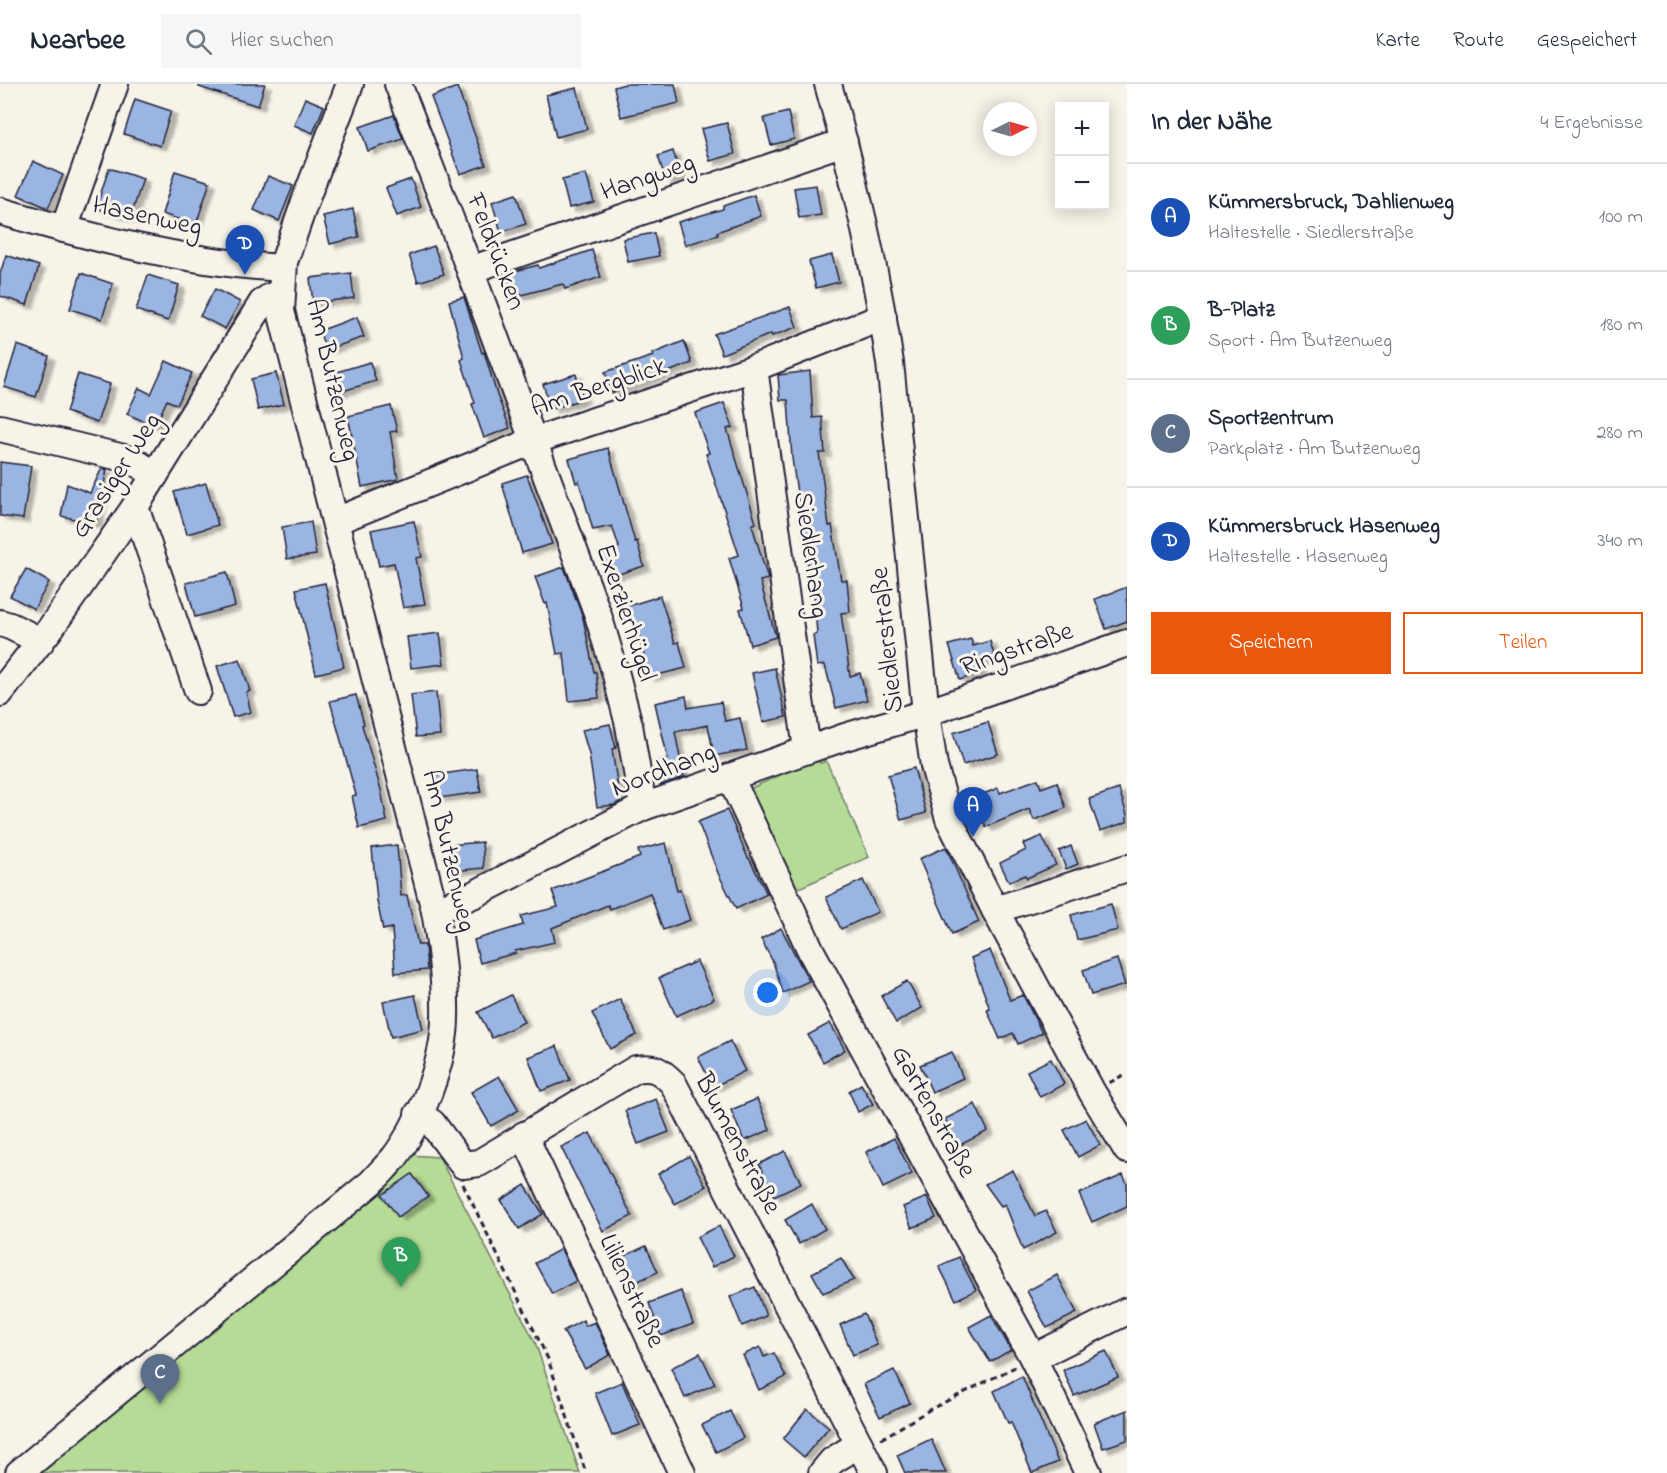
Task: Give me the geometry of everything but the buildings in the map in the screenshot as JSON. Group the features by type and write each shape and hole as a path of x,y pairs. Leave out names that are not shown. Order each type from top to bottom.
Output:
{"street":[{"path":"64,230 115,84"},
{"name":"Am Butzenweg","path":"19,1473 354,1199 394,1157 418,1114 434,1078 446,1019 445,988 435,912 281,311 282,281 308,193 350,84"},
{"name":"Feldrücken","path":"398,84 533,441"},
{"name":"Siedlerstraße","path":"828,84 872,253 883,317 890,363 926,713 934,765 949,819 1092,1092 1127,1150"},
{"name":"Hangweg","path":"470,270 844,142"},
{"name":"Hasenweg","path":"0,212 64,230 282,281"},
{"name":"Grasiger Weg","path":"0,693 41,641 135,507 262,303 270,297 282,281"},
{"name":"Am Bergblick","path":"336,521 533,441 754,368 883,317"},
{"name":"Siedlerhang","path":"754,368 807,750"},
{"path":"0,429 124,458 137,463 155,475"},
{"name":"Exerzierhügel","path":"533,441 598,615 629,725 643,807"},
{"path":"135,507 198,691"},
{"path":"0,624 10,626 41,641"},
{"name":"Ringstraße","path":"926,713 1127,643"},
{"name":"Nordhang","path":"435,912 476,894 643,807 807,750 926,713"},
{"name":"Gartenstraße","path":"730,777 812,953 1033,1358 1088,1473"},
{"path":"995,910 1127,868"},
{"name":"Blumenstraße","path":"463,1165 479,1163 636,1069 650,1067 660,1070 673,1083 874,1473"},
{"path":"418,1114 432,1123 463,1165"},
{"name":"Lilienstraße","path":"524,1135 682,1473"},
{"path":"1033,1358 1127,1311"},
{"path":"822,1473 832,1461 859,1443"}],"path":[{"path":"463,1165 461,1179 465,1191 548,1359 586,1473"},
{"path":"890,1434 929,1410 1033,1358"}],"green space":[{"path":"824,756 869,857 792,891 747,790 818,758 820,763 824,762 822,757"},
{"path":"410,1155 439,1157 535,1342 580,1473 29,1473"}],"place":[{"name":"Kümmersbruck Hasenweg","path":"245,275"},
{"name":"Kümmersbruck, Dahlienweg","path":"973,837"},
{"name":"B-Platz","path":"401,1287"},
{"name":"Sportzentrum","path":"160,1404"}]}
